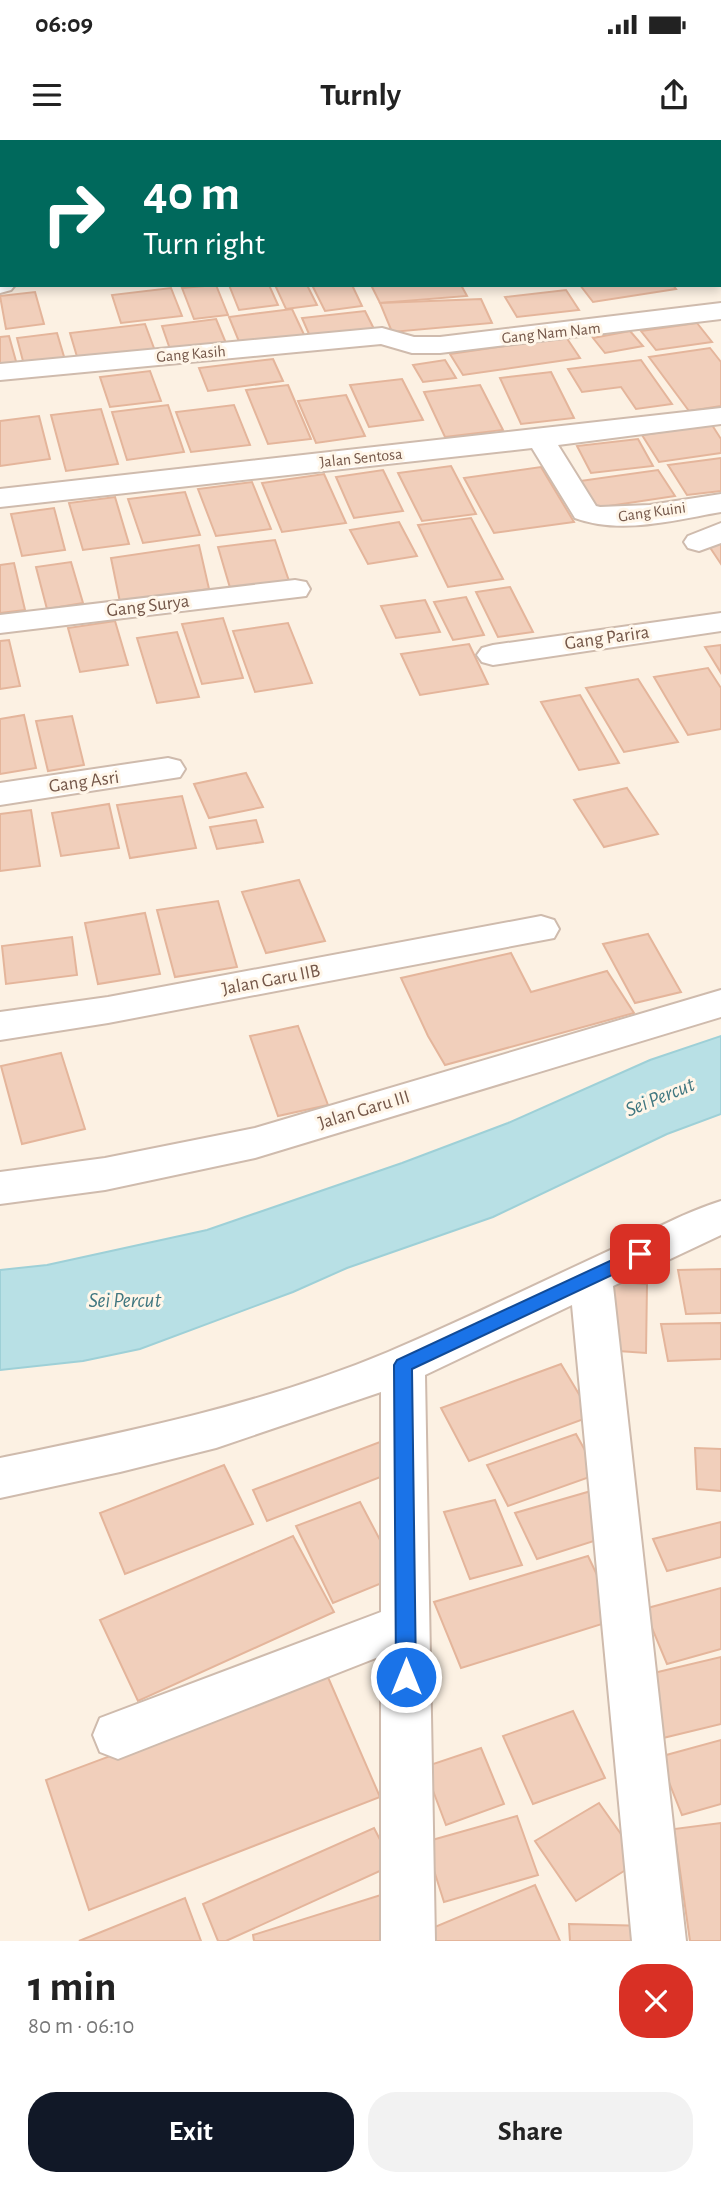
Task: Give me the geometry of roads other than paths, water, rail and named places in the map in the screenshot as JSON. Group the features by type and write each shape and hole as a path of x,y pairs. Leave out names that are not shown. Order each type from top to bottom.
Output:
{"street":[{"name":"Gang Nam Nam","path":"382,336 412,345 440,345 721,311"},
{"name":"Gang Kasih","path":"0,372 382,336"},
{"name":"Jalan Sentosa","path":"0,498 254,468 541,440 721,416"},
{"name":"Gang Kuini","path":"541,440 586,512 592,516 612,518 721,503"},
{"name":"Gang Surya","path":"0,624 295,589"},
{"name":"Gang Parira","path":"493,655 721,622"},
{"name":"Gang Asri","path":"0,794 168,769"},
{"name":"Jalan Garu IIB","path":"0,1026 108,1010 541,929"},
{"name":"Jalan Garu III","path":"0,1188 105,1174 255,1143 721,1003"},
{"path":"0,1478 120,1453 216,1429 296,1404 403,1365 721,1217"},
{"path":"591,1276 659,1941"},
{"path":"403,1365 408,1941"},
{"path":"118,1735 406,1624"}],"water":[{"name":"Sei Percut","path":"721,1036 721,1114 667,1134 493,1217 347,1268 293,1292 140,1349 83,1361 0,1370 0,1270 47,1265 207,1230 402,1163 508,1123 650,1060"}]}
